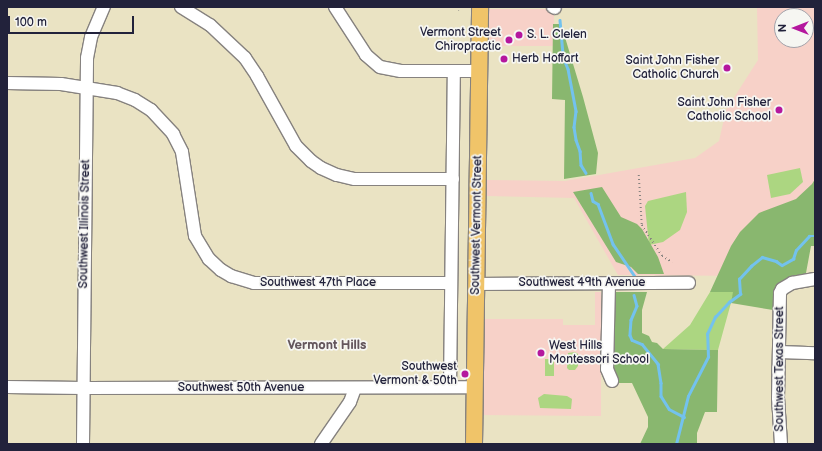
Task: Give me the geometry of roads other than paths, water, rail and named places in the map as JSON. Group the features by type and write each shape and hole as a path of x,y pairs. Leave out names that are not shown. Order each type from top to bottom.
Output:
{"main road":[{"name":"Southwest Vermont Street","path":"474,444 480,7"}],"street":[{"name":"Southwest Illinois Street","path":"83,444 86,88 88,50 94,30 104,7"},
{"path":"181,7 210,25 245,58 258,76 296,146 311,161 337,175 354,179 453,179"},
{"path":"335,7 366,55 380,67 392,70 454,72 479,71"},
{"name":"Southwest Vermont Street","path":"450,387 454,72"},
{"name":"Southwest 47th Place","path":"7,83 61,84 116,93 135,100 152,110 172,134 182,152 196,236 209,259 221,270 232,276 254,283 451,284"},
{"name":"Southwest Texas Street","path":"781,444 778,407 780,293 782,289 792,283 815,279"},
{"path":"609,283 607,369 612,381"},
{"name":"Southwest 49th Avenue","path":"476,284 689,283"},
{"path":"779,349 815,346"},
{"path":"779,349 815,353"},
{"name":"Southwest 50th Avenue","path":"7,387 474,387"},
{"path":"321,444 350,402 355,388"}],"waterway":[{"path":"560,20 563,57 568,69 576,111 574,127 576,140 580,151 581,165 586,173"},
{"path":"591,193 593,201 598,204 613,244 636,278"},
{"path":"676,444 688,396 708,357 707,334 715,317 729,302 740,294 739,279 762,257 776,261 782,265 793,259 796,250 809,236 815,236"},
{"path":"634,295 637,306 631,320 630,335 632,340 642,344 658,364 661,383 661,396 669,409 684,417"}],"place":[{"name":"S. L. Clelen","path":"519,35"},
{"name":"Vermont Street Chiropractic","path":"509,40"},
{"name":"Herb Hoffart","path":"504,59"},
{"name":"Saint John Fisher Catholic Church","path":"727,68"},
{"name":"Saint John Fisher Catholic School","path":"779,110"},
{"name":"West Hills Montessori School","path":"541,353"},
{"name":"Southwest Vermont & 50th","path":"465,374"}],"district":[{"name":"Vermont Hills","path":"327,345"}]}
